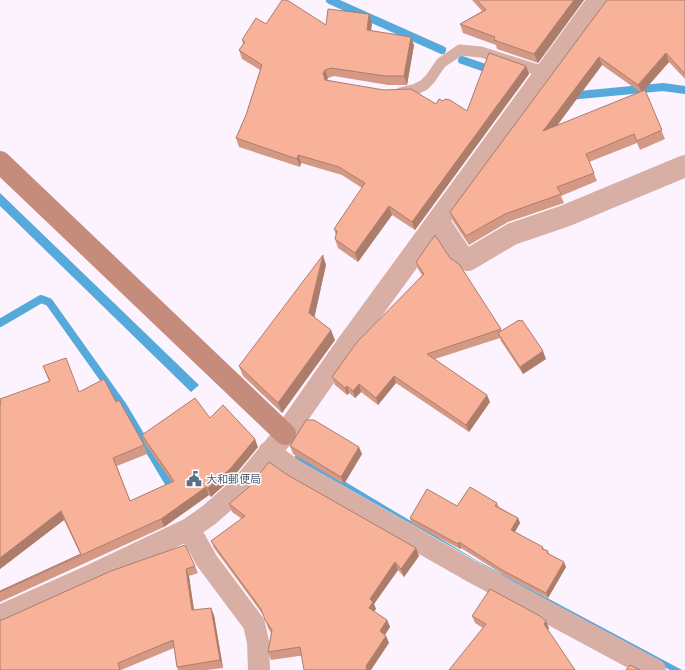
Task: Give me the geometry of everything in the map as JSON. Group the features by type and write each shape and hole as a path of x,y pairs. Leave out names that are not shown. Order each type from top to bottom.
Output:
{"street":[{"path":"0,616 92,575 189,529 210,515 242,486 285,434 599,0"},
{"path":"0,162 285,434"},
{"path":"439,222 463,258 468,260 512,234 565,216 685,166"},
{"path":"269,452 295,471 464,567 656,670"},
{"path":"189,529 207,561 254,624 258,642 259,670"}],"lane":[{"path":"387,91 401,93 424,85 441,63 460,50 481,52 547,73"}],"water":[{"path":"0,193 199,385 191,392 0,206"},
{"path":"297,453 476,560 682,670 670,670 294,458"}],"building":[{"path":"282,0 287,0 326,25 328,9 369,14 367,30 411,37 404,76 385,76 331,68 325,70 323,73 325,80 384,90 411,89 436,104 439,99 443,101 445,99 450,100 467,111 489,53 526,66 412,222 389,206 355,253 335,239 337,231 334,229 365,183 339,167 298,155 297,159 236,138 246,115 262,65 239,50 245,42 242,40 256,18 266,24"},
{"path":"477,0 574,0 534,54 494,40 495,37 460,24 486,10"},
{"path":"607,0 685,0 685,74 666,53 638,85 599,57 543,131 645,90 662,130 637,141 634,134 586,154 594,173 557,187 561,194 505,214 466,236 450,212"},
{"path":"435,235 450,258 459,264 501,329 427,354 487,395 466,425 394,376 376,398 359,384 353,391 347,386 345,388 332,377 357,342 424,274 416,262"},
{"path":"323,255 309,313 331,330 278,403 239,366"},
{"path":"519,320 522,320 543,351 520,367 498,333"},
{"path":"66,358 79,392 104,379 116,402 119,400 144,445 113,458 130,501 174,481 142,435 195,398 210,418 223,405 255,439 230,469 208,488 206,487 161,519 0,592 81,554 61,511 0,558 0,399 50,381 43,366"},
{"path":"306,420 314,420 359,447 341,477 290,446"},
{"path":"269,462 286,474 416,548 401,569 395,562 370,599 373,602 369,608 387,620 380,631 386,636 366,666 367,670 304,670 300,647 268,652 272,630 265,620 261,609 211,541 245,516 229,504 249,487"},
{"path":"470,487 497,503 495,506 518,518 511,530 543,547 542,549 548,551 547,553 564,562 546,593 502,570 459,542 458,544 410,518 427,489 457,506"},
{"path":"185,545 195,566 186,569 192,610 211,608 220,660 177,667 173,640 118,663 120,670 0,670 0,620 111,571"},
{"path":"490,589 540,616 546,621 544,624 575,670 449,670 486,624 472,616"},
{"path":"630,665 640,670 626,670"}],"waterway":[{"path":"330,0 442,50"},
{"path":"462,60 494,71"},
{"path":"569,96 663,87 685,90"},
{"path":"0,323 41,299 49,302 123,406 174,492"}],"place":[{"name":"大和郵便局","path":"194,479"}]}
